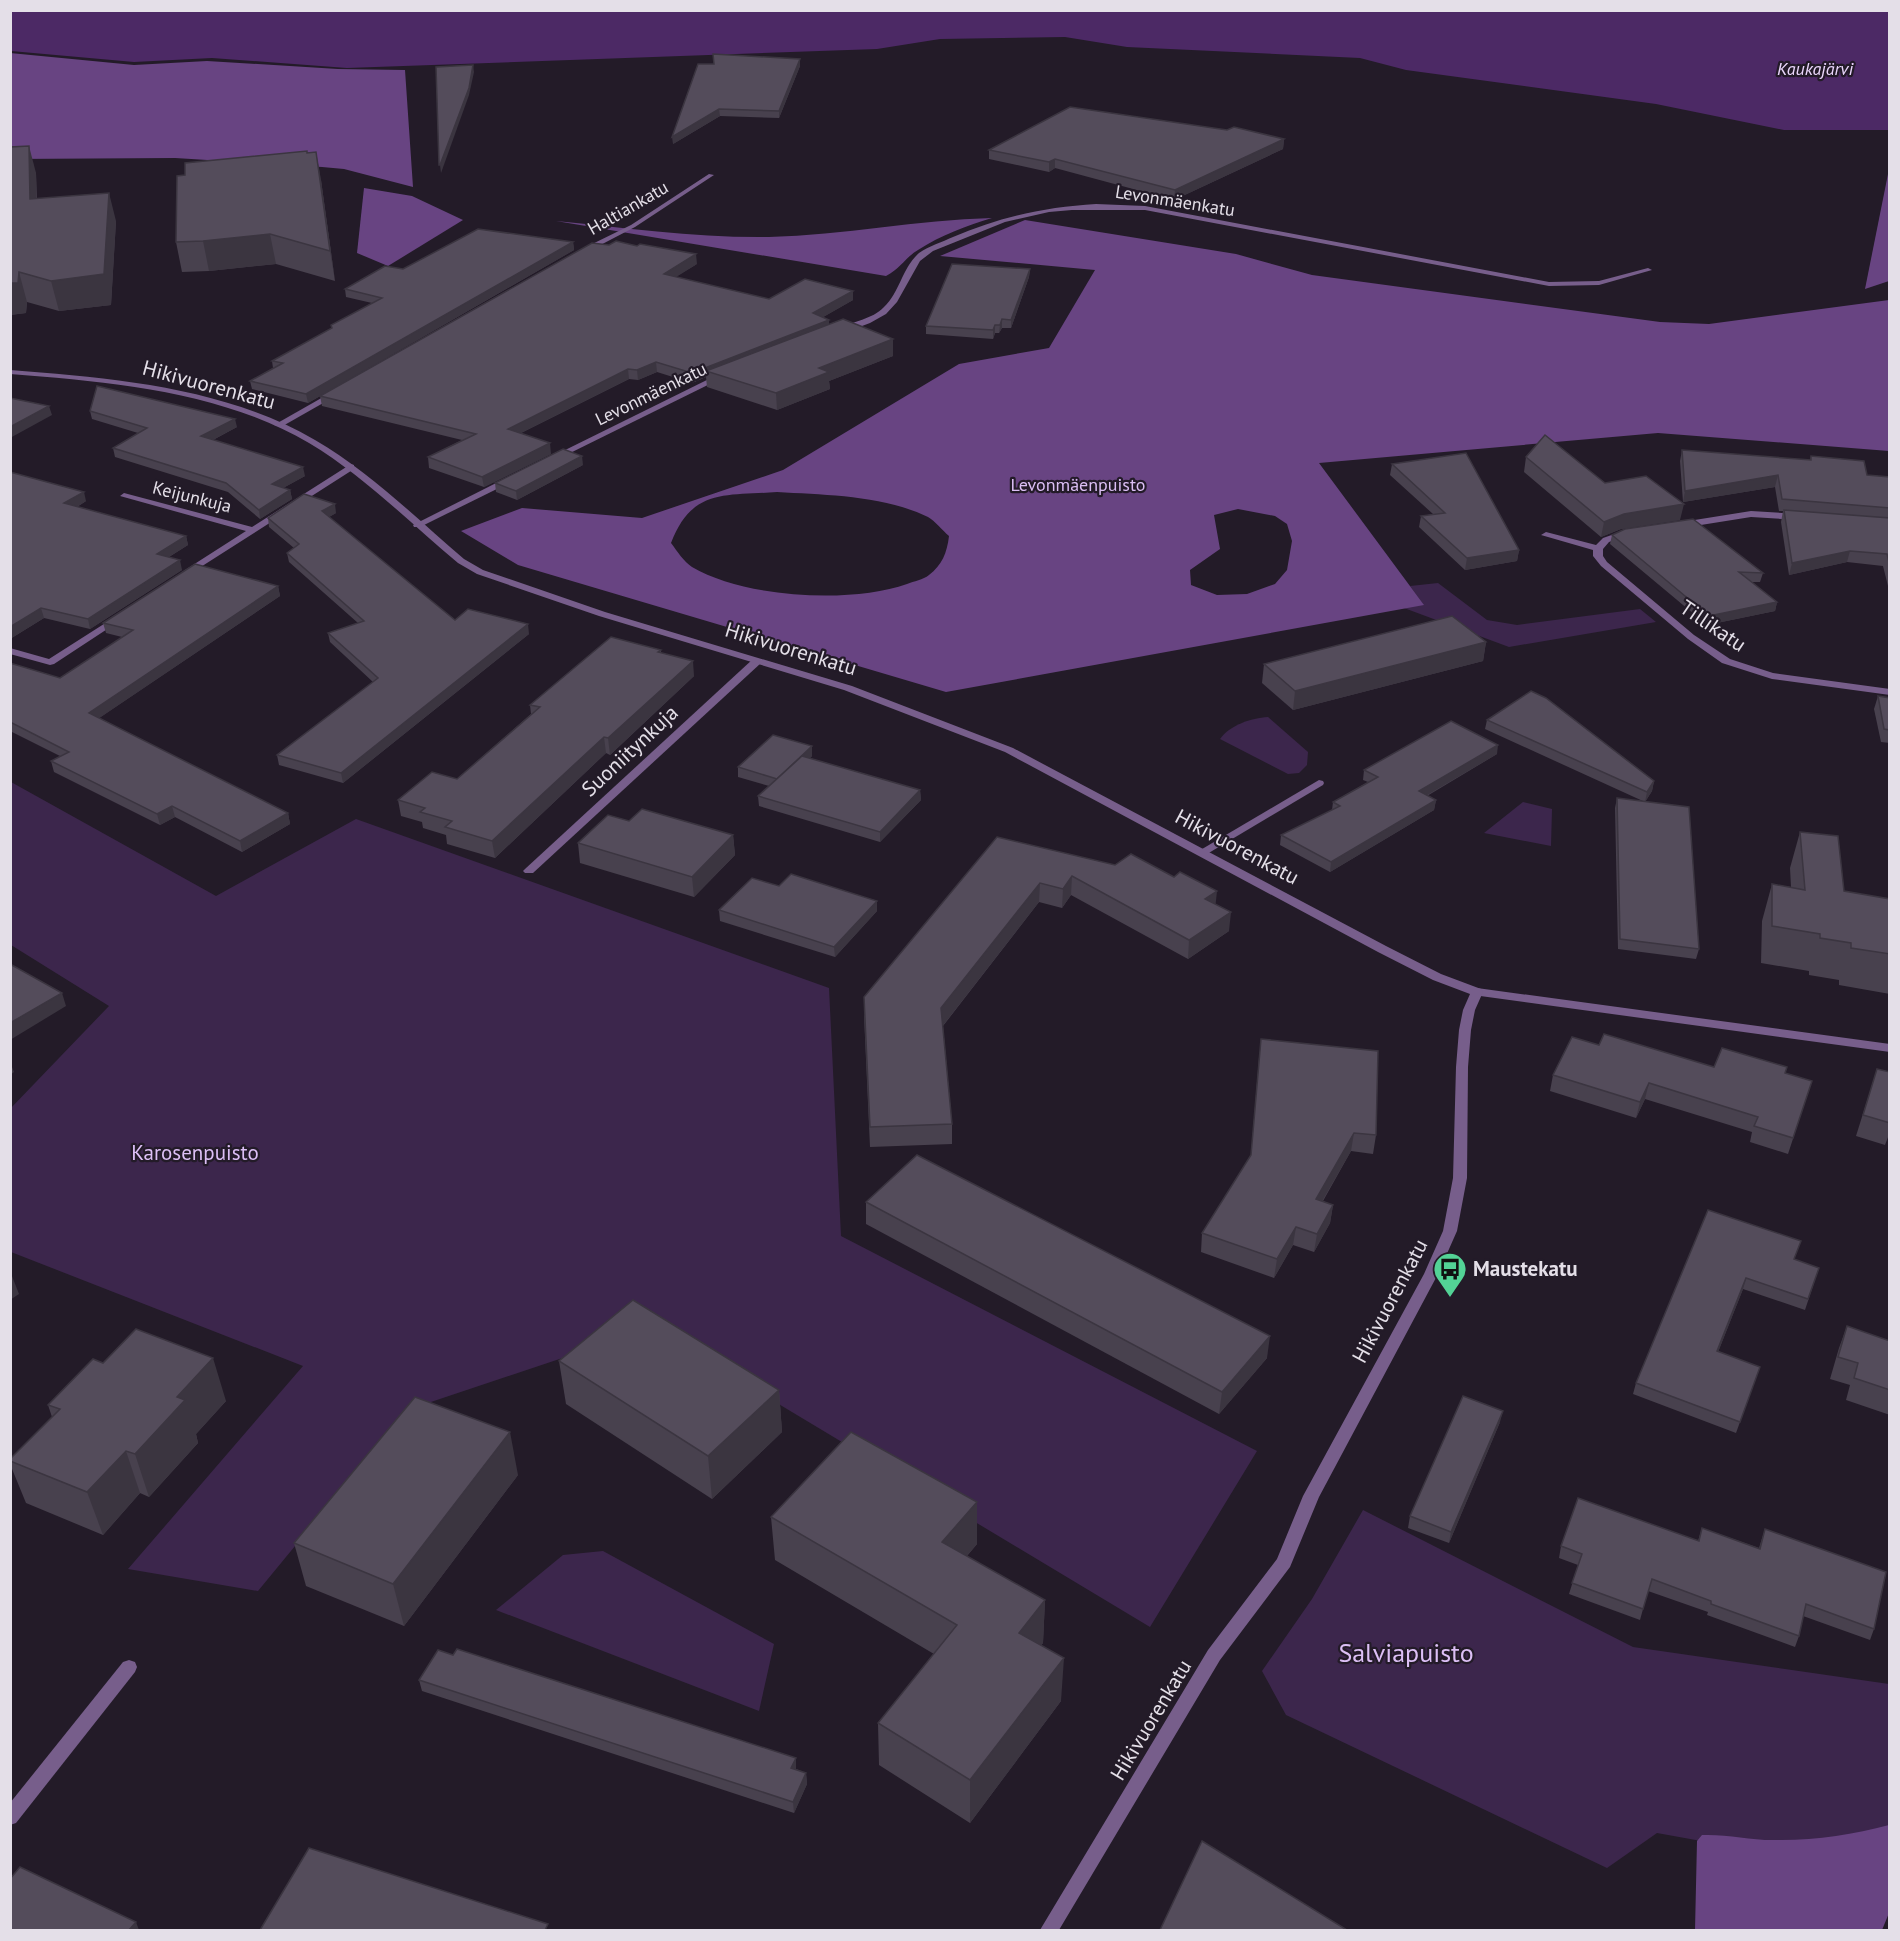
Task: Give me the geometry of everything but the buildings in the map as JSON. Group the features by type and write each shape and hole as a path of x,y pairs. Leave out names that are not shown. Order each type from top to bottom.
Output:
{"street":[{"name":"Haltiankatu","path":"573,257 633,226 711,175"},
{"name":"Levonmäenkatu","path":"839,331 871,319 888,308 915,264 924,254 976,230 1022,214 1078,206 1112,205 1145,208 1549,284 1599,283 1648,270"},
{"name":"Hikivuorenkatu","path":"10,372 68,376 163,390 220,405 278,425 310,441 351,467 461,561 480,572 602,614 848,688 1009,750 1428,972 1477,992 1469,1010 1463,1049 1460,1178 1450,1231 1431,1274 1311,1496 1284,1562 1214,1655 1049,1930"},
{"name":"Levonmäenkatu","path":"546,462 706,382 728,374"},
{"path":"278,425 339,392"},
{"path":"173,582 351,467"},
{"path":"417,525 516,477"},
{"name":"Keijunkuja","path":"124,496 253,530"},
{"path":"1674,526 1751,514 1805,518"},
{"path":"1546,535 1598,548 1606,540 1632,532"},
{"name":"Tillikatu","path":"1598,548 1598,555 1604,564 1691,637 1726,661 1772,676 1890,692"},
{"path":"10,651 50,662 124,614"},
{"name":"Suoniitynkuja","path":"529,871 757,661"},
{"path":"1203,852 1319,783"},
{"path":"1477,992 1890,1048"},
{"path":"10,1817 129,1667"}],"green space":[{"path":"10,53 134,65 207,61 338,69 405,70 413,187 344,169 322,167 175,158 11,159"},
{"path":"1889,169 1889,281 1865,289"},
{"path":"364,188 412,196 463,220 388,266 357,253"},
{"path":"992,218 936,240 914,253 886,276 556,221 689,234 769,237"},
{"name":"Levonmäenpuisto","path":"1025,220 1236,254 1312,275 1660,322 1709,324 1889,300 1889,451 1658,433 1319,463 1424,605 946,692 518,565 461,531 522,508 642,518 783,470 959,364 1049,348 1095,270 940,256","holes":["777,492 854,497 892,504 931,519 949,536 947,548 941,563 929,575 921,579 884,590 828,596 798,595 740,586 692,567 671,543 679,525 689,512 700,504 727,495","1238,509 1275,516 1287,524 1292,541 1287,570 1275,584 1247,594 1217,595 1191,585 1190,570 1220,549 1214,515"]},
{"path":"1438,583 1487,620 1517,625 1640,609 1656,622 1509,647 1404,608 1423,604 1410,586"},
{"path":"1268,717 1308,752 1307,765 1299,773 1288,774 1220,739 1241,723"},
{"name":"Karosenpuisto","path":"11,782 216,896 356,819 829,988 841,1236 1257,1451 1150,1627 652,1328 407,1410 258,1591 128,1569 303,1366 11,1252 10,1109 109,1006 11,945"},
{"path":"1523,802 1552,809 1551,846 1484,833"},
{"name":"Salviapuisto","path":"1363,1510 1633,1647 1889,1684 1889,1875 1657,1833 1607,1868 1286,1715 1262,1671 1312,1599"},
{"path":"603,1551 774,1644 759,1711 496,1610 563,1555"},
{"path":"1889,1825 1889,1913 1882,1930 1695,1930 1697,1841 1702,1835 1788,1840 1861,1832"}],"water":[{"name":"Kaukajärvi","path":"10,11 1889,11 1889,130 1784,130 1656,104 1406,70 1360,58 1127,47 1065,37 940,39 877,49 347,68 212,58 134,62 11,51"}],"place":[{"name":"Maustekatu","path":"1450,1298"}]}
